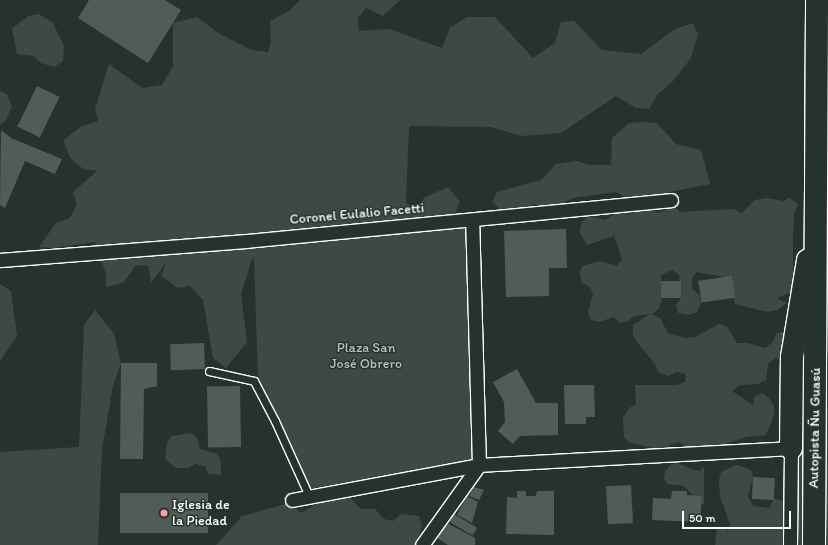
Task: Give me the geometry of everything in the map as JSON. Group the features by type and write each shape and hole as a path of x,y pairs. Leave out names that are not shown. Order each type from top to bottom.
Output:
{"highway":[{"name":"Autopista Ñu Guasú","path":"814,545 817,0"},
{"path":"791,448 792,357 797,316 817,214"}],"street":[{"name":"Coronel Eulalio Facetti","path":"0,260 472,220 671,200"},
{"path":"422,545 479,466 472,220"},
{"path":"292,500 479,466 791,448 790,545"}],"lane":[{"path":"209,371 254,381 275,421 309,496"}],"green space":[{"name":"Plaza San José Obrero","path":"300,0 400,0 383,16 366,8 358,18 359,31 389,29 442,48 450,28 467,17 495,17 533,58 555,43 561,22 574,21 602,50 641,54 675,29 693,23 698,34 691,58 673,81 657,95 649,109 636,108 616,96 561,133 521,136 491,127 409,126 406,203 415,208 425,197 448,187 460,202 450,225 470,222 476,462 307,489 258,379 254,258 252,259 241,294 247,342 226,368 213,358 203,300 190,286 178,288 161,276 167,261 151,283 148,266 136,265 123,283 106,287 106,274 95,242 54,248 39,247 56,223 70,218 77,204 73,192 97,171 83,169 70,158 63,140 82,126 98,121 95,109 109,64 142,88 162,85 173,66 173,23 197,17 218,33 252,50 268,52 271,40 270,21 289,11"},
{"path":"39,14 53,23 64,46 63,61 54,67 41,63 34,56 17,54 12,29 28,16"},
{"path":"0,91 7,94 12,107 6,120 0,125"},
{"path":"629,123 657,123 676,144 701,150 710,184 669,192 640,203 647,204 658,213 674,206 680,212 734,209 742,213 755,200 767,198 784,201 789,198 798,204 794,214 793,291 777,298 787,303 777,310 767,312 735,304 733,287 724,277 697,272 692,278 692,289 700,296 701,303 697,312 689,315 678,313 676,305 681,298 679,275 672,270 661,275 662,299 659,309 652,314 660,318 668,333 685,338 695,337 719,324 727,327 737,343 748,343 765,348 773,342 776,333 784,332 786,363 776,358 768,363 766,380 758,384 740,385 732,391 753,405 754,397 762,393 769,398 774,406 774,415 766,435 747,437 728,443 721,451 696,451 678,442 659,449 630,443 624,437 623,418 629,408 636,404 635,385 677,385 685,382 686,374 677,372 668,376 659,373 655,364 637,342 633,335 633,325 650,314 634,316 628,321 620,323 614,317 599,322 591,320 588,312 593,294 590,287 582,283 580,274 582,266 600,261 617,266 622,259 614,236 587,245 579,231 583,221 589,216 605,220 620,210 629,215 638,203 616,192 572,198 553,211 534,204 507,215 492,202 497,192 541,180 556,164 577,161 589,165 611,165 612,138"},
{"path":"824,198 828,198 828,545 820,545"},
{"path":"0,284 11,291 17,336 0,361"},
{"path":"805,308 805,545 798,545 798,382"},
{"path":"95,310 114,334 121,363 113,386 102,449 98,545 0,545 0,452 79,447 84,325"},
{"path":"190,433 196,436 200,449 217,454 221,461 221,475 208,474 205,466 195,464 189,468 176,468 165,459 167,442 172,436"},
{"path":"677,463 700,471 704,467 704,504 695,503 694,496 684,486 668,484 664,479 665,472 670,465"},
{"path":"737,465 751,470 753,477 748,496 753,506 769,508 774,499 787,501 790,545 715,545 717,530 723,527 728,531 730,524 720,496 719,480 721,472"},
{"path":"346,493 361,509 375,509 384,519 393,521 401,514 419,516 422,525 417,545 216,545 242,516 289,503 301,513 330,496"}],"building":[{"path":"89,0 165,0 181,10 148,63 78,18"},
{"path":"37,86 59,97 40,137 17,126"},
{"path":"1,130 11,138 62,159 55,174 25,161 5,208 0,205"},
{"path":"566,229 567,268 549,268 549,296 506,297 504,231"},
{"path":"732,276 735,298 701,303 698,281"},
{"path":"661,281 681,281 681,298 661,298"},
{"path":"204,343 205,369 171,370 170,344"},
{"path":"121,363 157,363 157,386 144,389 143,459 120,459"},
{"path":"517,369 536,403 558,403 558,435 520,436 513,444 498,431 505,422 504,402 493,382"},
{"path":"564,385 594,385 595,417 586,417 586,424 565,424"},
{"path":"240,386 241,447 208,448 207,387"},
{"path":"753,477 775,478 774,500 752,499"},
{"path":"631,485 633,523 608,524 606,486"},
{"path":"474,487 484,490 479,500 469,496"},
{"path":"517,491 526,491 526,496 536,496 537,491 554,491 554,535 506,534 507,497 517,498"},
{"path":"672,491 687,491 687,495 702,496 700,522 652,520 653,498 671,499"},
{"name":"Iglesia de la Piedad","path":"120,493 208,493 208,533 120,533"},
{"path":"467,496 478,502 472,523 457,515"},
{"path":"454,514 477,528 473,536 449,522"},
{"path":"447,523 475,538 475,545 448,545 437,538"}],"place":[{"name":"Iglesia de la Piedad","path":"164,513"}]}
